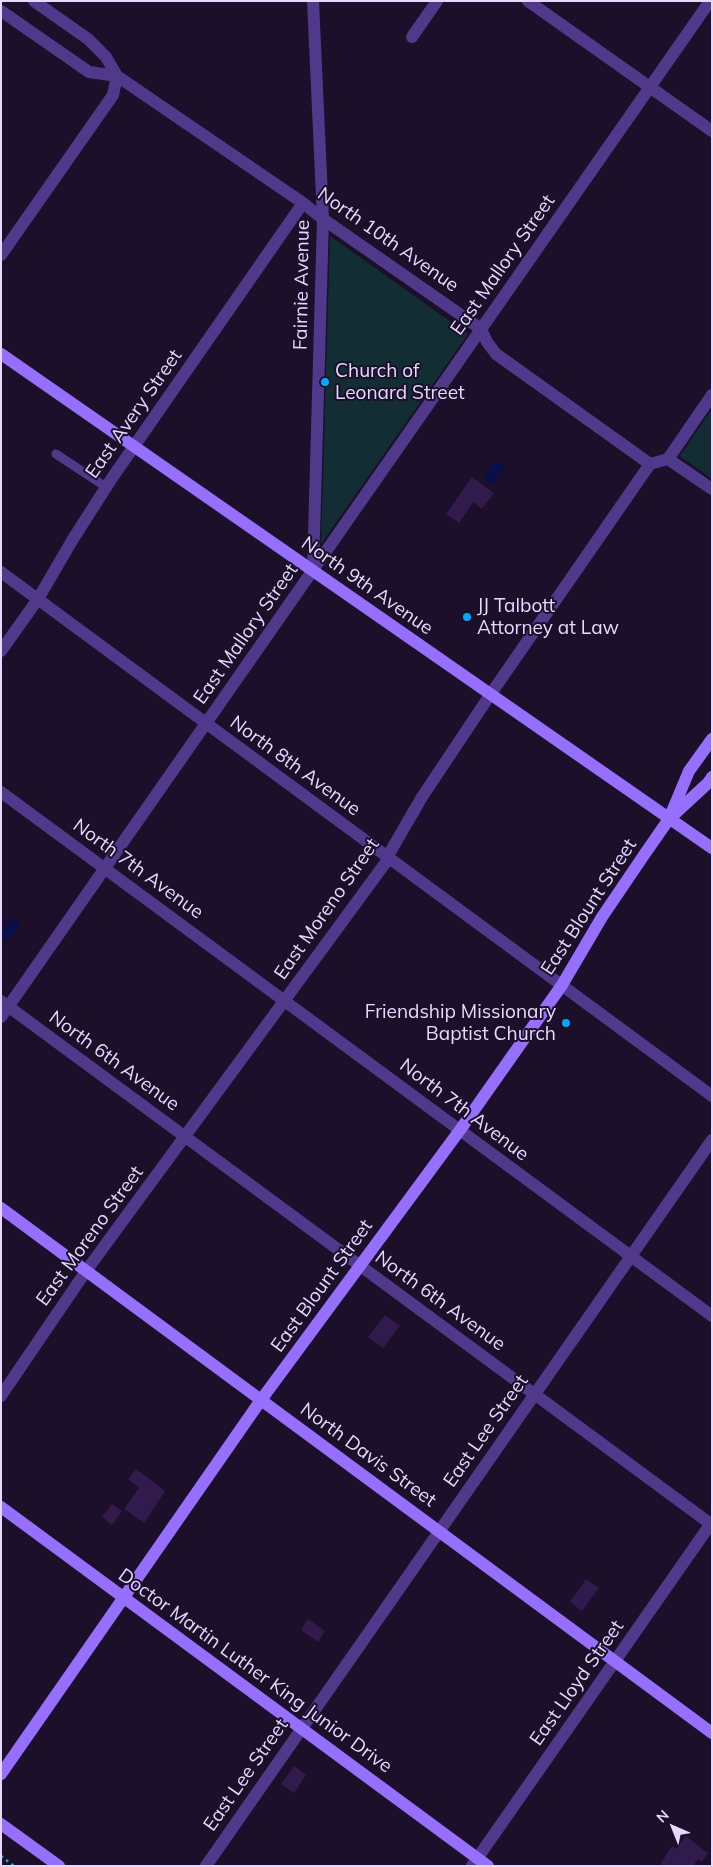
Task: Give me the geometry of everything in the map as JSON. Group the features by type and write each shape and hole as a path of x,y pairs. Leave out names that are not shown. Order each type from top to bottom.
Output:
{"main road":[{"name":"North 9th Avenue","path":"1,354 712,848"},
{"name":"East Blount Street","path":"1,1774 261,1400 460,1130 562,985 602,917 669,819 689,771 712,739"},
{"name":"East Blount Street","path":"669,819 712,777"},
{"name":"North Davis Street","path":"1,1208 712,1733"},
{"name":"Doctor Martin Luther King Junior Drive","path":"1,1507 302,1729 479,1863"},
{"path":"1,1824 59,1866"}],"street":[{"name":"North 10th Avenue","path":"34,1 88,39 106,57 117,76 303,203 323,219 481,329 487,342 496,354 650,464"},
{"name":"Fairnie Avenue","path":"313,1 323,219 313,570"},
{"path":"412,38 437,1"},
{"path":"528,1 649,88 712,130"},
{"name":"East Mallory Street","path":"4,1008 105,868 710,1"},
{"name":"North 10th Avenue","path":"1,11 89,72 117,76"},
{"path":"1,255 113,95 117,76"},
{"name":"East Avery Street","path":"1,650 38,599 72,539 106,487 303,203"},
{"path":"650,464 668,459 712,395"},
{"path":"668,459 712,489"},
{"name":"East Moreno Street","path":"1,1396 86,1271 389,858 422,798 490,695 650,464"},
{"name":"North 8th Avenue","path":"1,572 712,1096"},
{"name":"North 7th Avenue","path":"1,792 712,1316"},
{"name":"North 6th Avenue","path":"4,1008 185,1137 711,1524"},
{"name":"East Lee Street","path":"206,1866 712,1140"},
{"name":"East Lloyd Street","path":"479,1863 615,1661 711,1524"}],"lane":[{"path":"56,454 106,487"}],"path":[{"path":"1,1856 14,1866"}],"green space":[{"path":"330,236 468,334 321,544"},
{"path":"712,409 712,479 680,456"}],"shaded area":[{"path":"494,462 503,464 504,469 494,482 490,483 485,480 485,477"},
{"path":"10,920 18,922 19,926 8,940 5,940 1,937 1,932"}],"building":[{"path":"472,477 494,493 482,509 473,502 459,523 446,514"},
{"path":"385,1315 400,1326 383,1348 368,1337"},
{"path":"136,1469 165,1491 144,1523 124,1509 139,1488 128,1479"},
{"path":"112,1504 122,1511 112,1525 102,1517"},
{"path":"586,1579 599,1588 582,1611 570,1602"},
{"path":"308,1619 325,1631 318,1642 301,1630"},
{"path":"294,1766 306,1775 294,1793 281,1784"},
{"path":"686,1836 708,1853 702,1862 698,1859 693,1866 659,1866 672,1846 676,1849"}],"place":[{"name":"Church of Leonard Street","path":"325,382"},
{"name":"JJ Talbott Attorney at Law","path":"467,617"},
{"name":"Friendship Missionary Baptist Church","path":"566,1023"}]}
